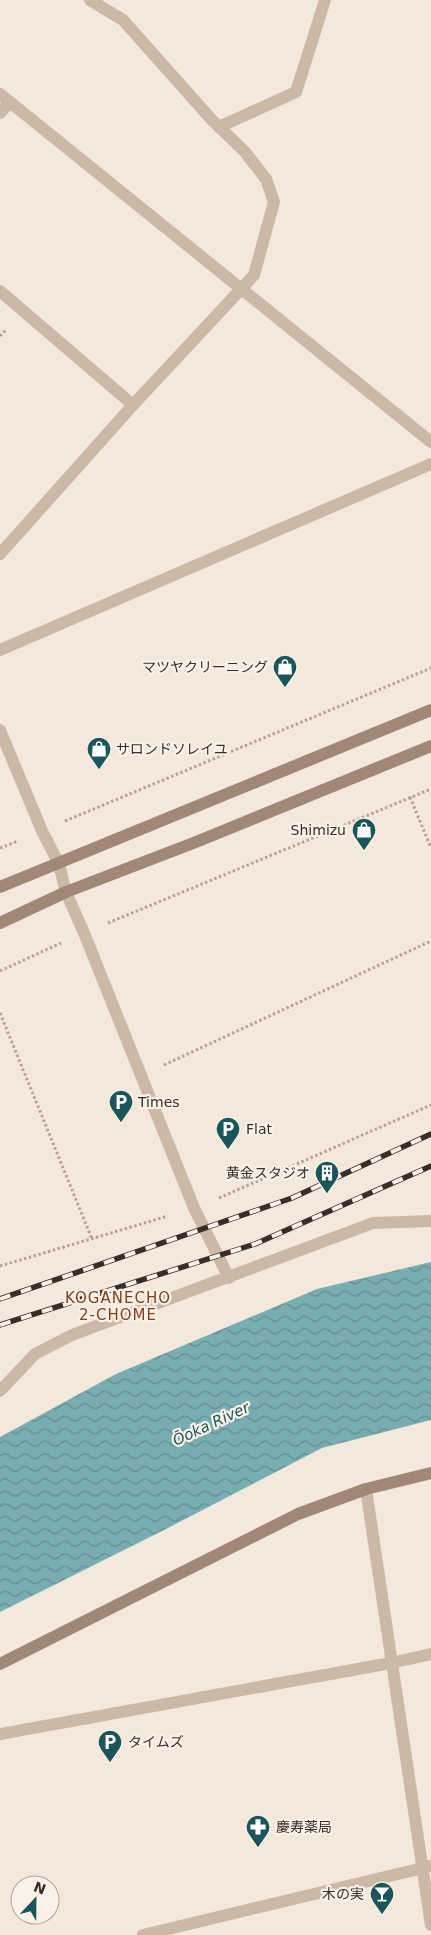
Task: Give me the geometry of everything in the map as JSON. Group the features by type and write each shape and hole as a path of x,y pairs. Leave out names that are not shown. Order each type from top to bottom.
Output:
{"main road":[{"path":"0,887 431,710"},
{"path":"0,923 66,892 196,842 431,746"},
{"path":"0,1664 298,1514 366,1489 431,1473"}],"street":[{"path":"0,554 133,405 254,275 274,202 266,179 245,152 219,127 123,20 90,0"},
{"path":"219,127 296,92 324,0"},
{"path":"0,113 5,98 431,442"},
{"path":"0,291 133,405"},
{"path":"0,650 431,464"},
{"path":"0,730 42,831 59,864 66,892 194,1208 229,1278"},
{"path":"0,1391 35,1354 72,1336 373,1224 431,1221"},
{"path":"366,1489 391,1663 427,1867 431,1925"},
{"path":"0,1734 391,1663 431,1654"},
{"path":"143,1935 427,1867"}],"path":[{"path":"0,848 431,668"},
{"path":"0,971 84,933 431,789"},
{"path":"410,797 431,848"},
{"path":"141,1076 431,941"},
{"path":"0,1013 92,1239"},
{"path":"0,1266 194,1208 266,1179 431,1105"}],"water":[{"name":"Ōoka River","path":"431,1262 431,1420 322,1448 0,1612 0,1437 116,1374 317,1289"}],"railway":[{"path":"0,1299 292,1198 431,1134"},
{"path":"0,1325 255,1244 431,1166"}],"place":[{"name":"マツヤクリーニング","path":"285,688"},
{"name":"サロンドソレイユ","path":"99,770"},
{"name":"Shimizu","path":"364,851"},
{"name":"Times","path":"121,1123"},
{"name":"Flat","path":"228,1150"},
{"name":"黄金スタジオ","path":"327,1194"},
{"name":"タイムズ","path":"110,1763"},
{"name":"慶寿薬局","path":"258,1848"},
{"name":"木の実","path":"382,1915"}],"district":[{"name":"KOGANECHO 2-CHOME","path":"118,1306"}]}
